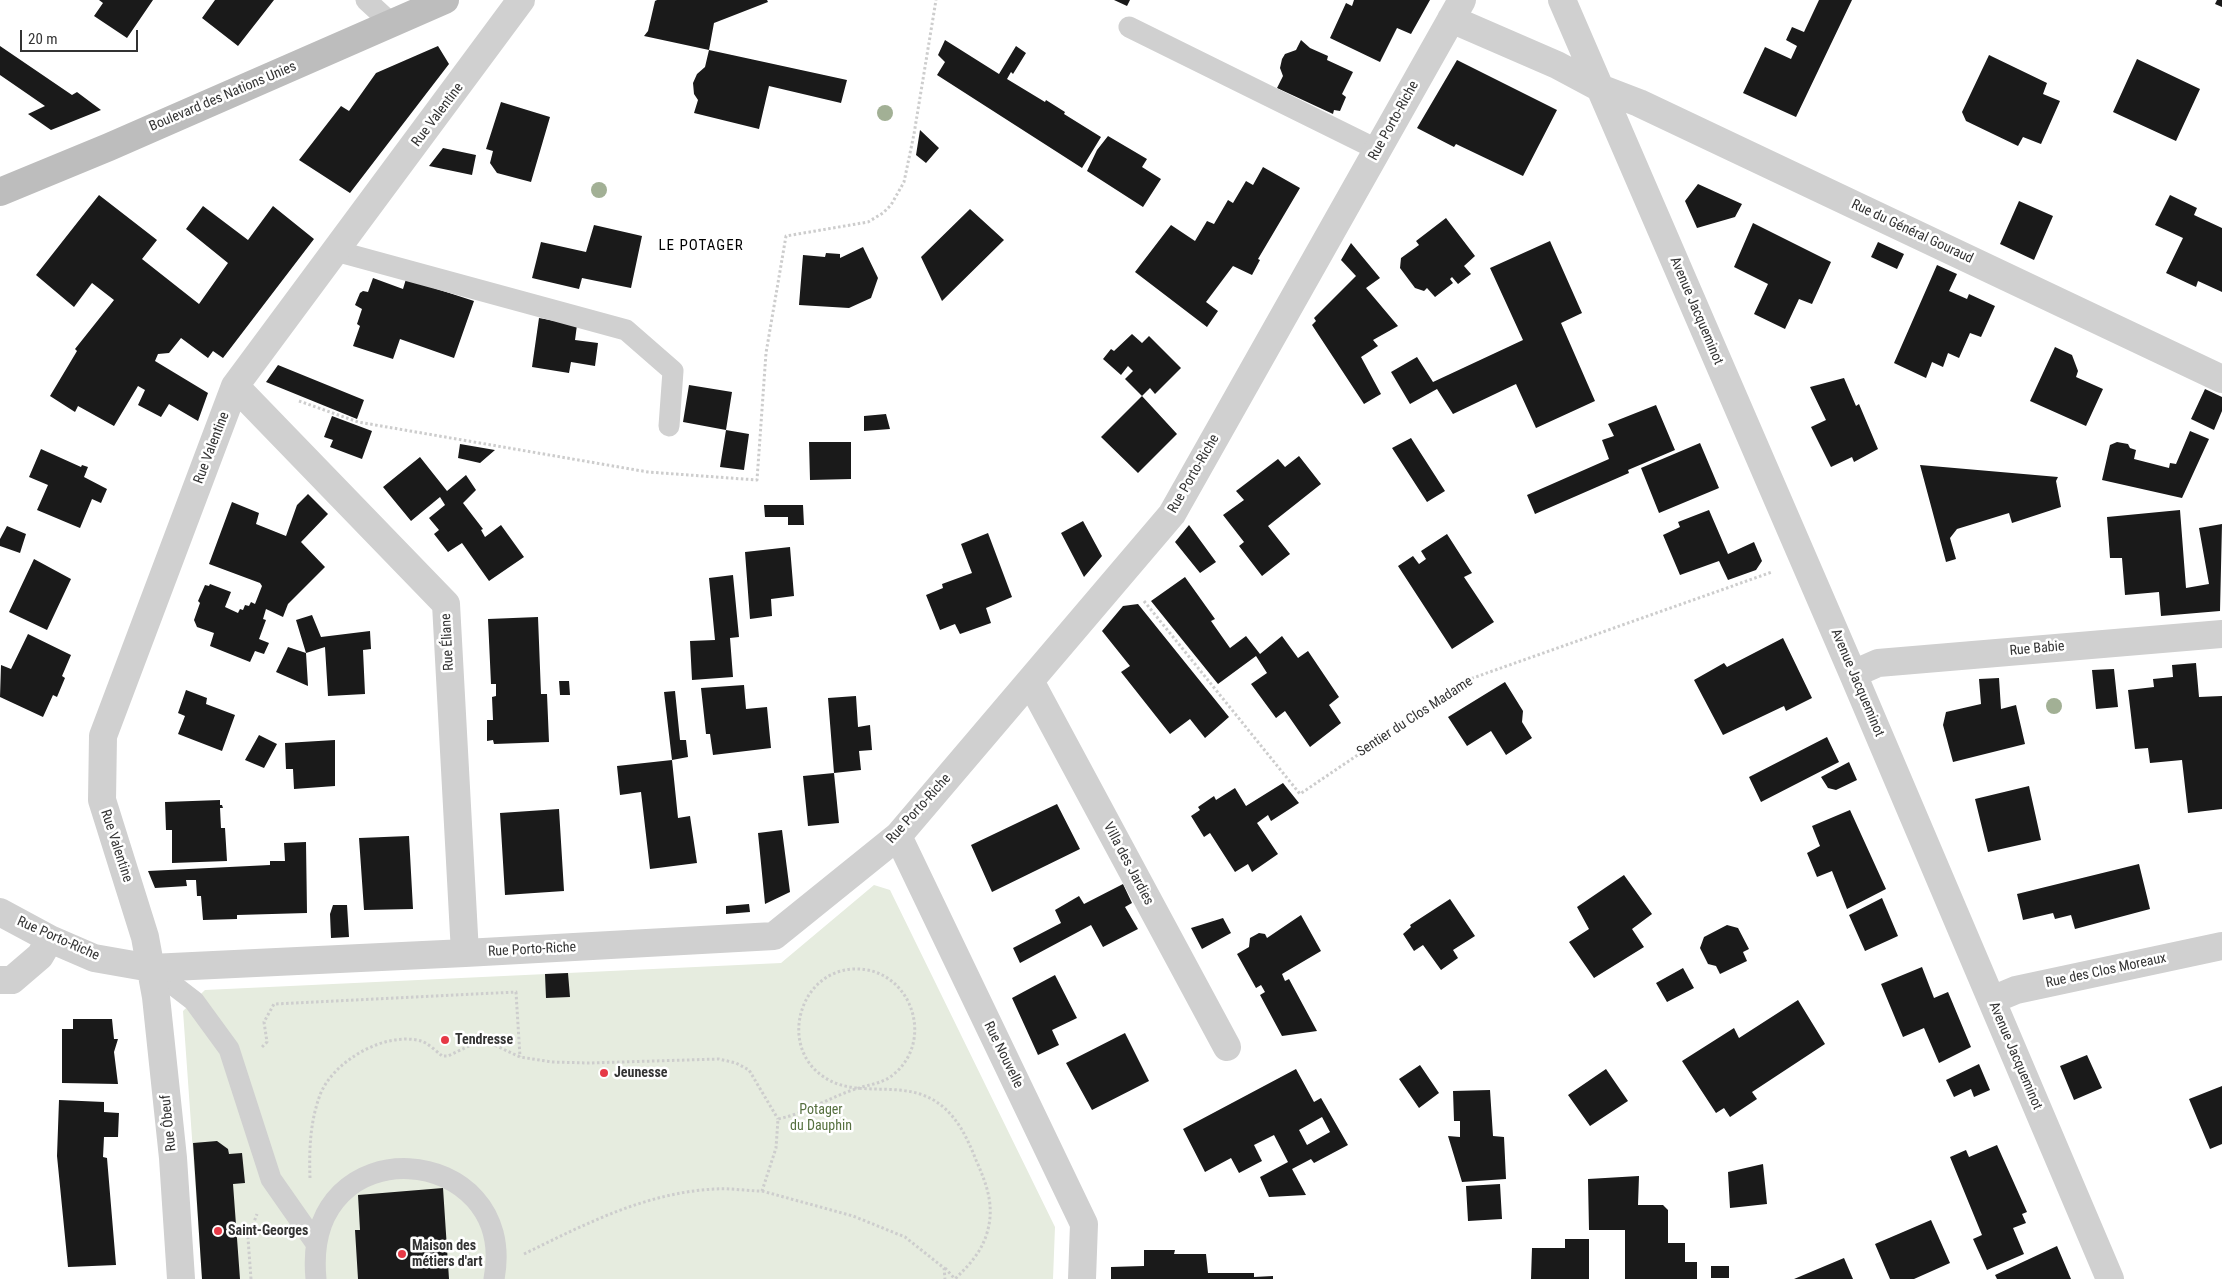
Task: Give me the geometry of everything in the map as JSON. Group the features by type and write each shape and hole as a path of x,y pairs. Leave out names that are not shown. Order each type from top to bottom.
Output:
{"main road":[{"name":"Boulevard des Nations Unies","path":"0,192 109,147 446,0"}],"street":[{"name":"Rue Valentine","path":"151,968 145,937 102,800 103,736 235,386 521,0"},
{"name":"Avenue Jacqueminot","path":"1562,0 1805,561 2110,1279"},
{"path":"1456,9 1600,88"},
{"name":"Rue Porto-Riche","path":"0,912 50,939 94,958 151,968 465,954 774,936 898,836 1172,514 1456,9"},
{"name":"Rue du Général Gouraud","path":"1600,88 1648,108 2222,379"},
{"name":"Rue Éliane","path":"235,386 446,604 465,954"},
{"name":"Rue Babie","path":"1853,674 1878,663 2222,634"},
{"name":"Villa des Jardies","path":"1030,680 1227,1047"},
{"name":"Rue Nouvelle","path":"898,836 1084,1224 1082,1279"},
{"path":"0,980 12,980 40,956 50,939"},
{"name":"Rue des Clos Moreaux","path":"1992,1000 2016,990 2222,946"},
{"name":"Rue Ôbeuf","path":"151,968 156,997 173,1158 181,1279"}],"lane":[{"path":"366,0 392,24"},
{"path":"1129,27 1378,150"},
{"path":"336,251 626,330 673,372 668,426"},
{"path":"151,968 194,1001 229,1049 240,1078 271,1179 315,1242"},
{"path":"316,1279 315,1242 323,1218 330,1207 348,1187 371,1174 397,1168 424,1169 448,1178 470,1194 486,1215 495,1240 496,1273"}],"path":[{"name":"Sentier du Clos Madame","path":"1121,573 1300,794 1470,679 1805,561"},
{"path":"496,1273 627,1207 656,1198 716,1188 762,1192 853,1216 905,1237 955,1279 978,1254 987,1233 991,1209 989,1191 965,1132 955,1118 922,1094 906,1090 859,1088 841,1085 824,1078 810,1065 802,1049 798,1030 800,1012 808,996 820,982 836,973 854,969 873,971 890,979 903,992 912,1008 916,1026 914,1044 906,1061 894,1075 877,1084 859,1088 794,1115 778,1119"},
{"path":"240,1078 266,1042 264,1022 274,1004 516,992 520,1057"},
{"path":"330,1207 310,1180 309,1150 313,1120 321,1093 332,1075 376,1044 411,1039 424,1041 442,1056 448,1056 458,1050 486,1041 520,1057 552,1062 589,1063 719,1059 749,1070 778,1119 776,1148 762,1192"},
{"path":"251,1279 248,1238 271,1179"},
{"path":"944,1268 944,1279"}],"green space":[{"name":"Potager du Dauphin","path":"874,885 890,890 1055,1227 1053,1279 202,1279 183,1011 205,990 781,963"}],"building":[{"path":"99,0 153,0 127,38 94,16 103,3"},
{"path":"215,0 274,0 238,46 202,18"},
{"path":"767,0 768,2 714,23 709,50 644,36 648,31 655,1"},
{"path":"1114,0 1130,0 1127,6"},
{"path":"1354,0 1430,0 1411,34 1397,28 1380,62 1330,38 1346,3 1352,6"},
{"path":"1819,0 1852,0 1796,117 1743,93 1765,47 1791,59 1797,46 1786,40 1792,27 1804,32"},
{"path":"2217,0 2222,0 2222,7 2215,4"},
{"path":"945,40 999,74 1016,46 1026,53 1013,74 1011,72 1007,79 1045,102 1046,100 1065,112 1064,114 1101,137 1082,168 937,75 945,62 938,55"},
{"path":"1301,40 1310,48 1328,56 1327,60 1353,72 1342,94 1346,97 1340,111 1334,110 1333,114 1277,88 1283,76 1280,68 1282,59 1285,54 1296,50"},
{"path":"0,46 72,95 77,92 101,110 51,130 28,114 45,106 0,75"},
{"path":"438,46 449,64 350,193 299,160 341,106 349,111 376,73"},
{"path":"709,50 847,80 841,103 769,86 759,129 694,113 698,100 694,94 693,83 697,74 705,67"},
{"path":"1989,55 2047,83 2043,94 2060,101 2041,144 2023,137 2018,146 1966,121 1962,112"},
{"path":"2137,59 2200,89 2176,141 2113,112"},
{"path":"1457,60 1557,110 1523,176 1456,144 1454,147 1417,128"},
{"path":"501,102 550,117 531,182 497,173 490,163 493,151 486,149"},
{"path":"920,130 939,148 926,163 916,155"},
{"path":"1108,136 1147,159 1142,167 1161,179 1143,207 1087,171 1097,150"},
{"path":"443,148 476,155 472,175 429,166"},
{"path":"1263,167 1300,188 1258,259 1260,260 1252,275 1233,266 1206,302 1218,311 1207,327 1135,272 1171,225 1195,241 1207,221 1214,224 1228,200 1233,203 1246,181 1253,185"},
{"path":"1698,184 1742,204 1735,217 1697,228 1685,201"},
{"path":"99,195 157,240 142,259 199,304 228,263 186,229 203,206 248,240 273,206 314,239 223,358 213,351 208,358 181,338 169,353 158,354 155,361 208,393 198,421 169,404 161,417 138,405 145,390 138,386 114,426 78,406 75,412 50,396 77,351 75,349 114,300 92,283 74,307 36,275"},
{"path":"2170,195 2197,208 2194,215 2222,228 2222,292 2198,281 2196,287 2166,273 2183,238 2155,225"},
{"path":"2019,201 2053,216 2034,260 2000,244"},
{"path":"970,209 1004,240 942,301 921,257"},
{"path":"1446,218 1475,256 1464,266 1471,274 1458,284 1452,277 1450,279 1453,283 1435,297 1427,288 1424,291 1415,288 1400,268 1401,258 1419,245 1416,241"},
{"path":"1753,223 1831,262 1812,304 1799,299 1785,329 1754,314 1768,284 1734,267"},
{"path":"594,225 642,236 631,288 582,278 579,289 532,278 541,242 586,252"},
{"path":"1550,241 1582,313 1561,323 1595,401 1536,428 1516,384 1453,414 1437,389 1410,404 1391,372 1417,357 1433,382 1523,340 1490,268"},
{"path":"1878,242 1904,254 1897,269 1871,257"},
{"path":"1351,243 1380,278 1366,288 1398,326 1373,340 1378,346 1361,357 1381,394 1364,404 1312,325 1316,321 1314,318 1356,276 1341,260"},
{"path":"863,247 878,278 871,298 849,308 799,305 803,255 825,257 826,253 840,254 840,258"},
{"path":"1937,265 1957,274 1949,291 1967,299 1969,294 1995,306 1981,337 1970,333 1959,358 1948,353 1943,367 1932,362 1926,378 1894,363"},
{"path":"373,278 403,289 406,279 474,301 454,358 400,339 393,359 353,346 360,326 357,324 362,309 355,305 360,293 363,291 368,292"},
{"path":"539,318 577,325 575,340 598,343 595,366 571,362 569,373 532,367"},
{"path":"1132,334 1142,343 1149,336 1181,368 1155,394 1150,388 1142,396 1125,379 1133,371 1128,366 1121,375 1103,359 1111,349 1114,351"},
{"path":"2055,347 2072,355 2078,371 2076,377 2103,389 2086,426 2030,401"},
{"path":"278,365 364,400 357,419 266,382"},
{"path":"1844,378 1856,406 1859,404 1878,449 1854,462 1852,457 1831,467 1811,427 1826,420 1810,387"},
{"path":"689,385 732,392 726,430 683,422"},
{"path":"2205,389 2222,397 2222,411 2214,430 2191,419"},
{"path":"1142,396 1177,434 1138,473 1101,437"},
{"path":"1656,405 1675,450 1628,470 1629,473 1535,514 1527,495 1609,459 1602,440 1614,436 1608,424"},
{"path":"886,414 890,429 864,431 864,416"},
{"path":"332,416 372,431 362,459 330,447 333,440 324,437"},
{"path":"726,430 749,434 744,470 720,467"},
{"path":"2190,431 2209,439 2182,498 2102,480 2110,445 2117,442 2128,444 2130,448 2136,450 2134,459 2169,468 2170,463 2176,464"},
{"path":"1411,438 1445,491 1427,502 1392,448"},
{"path":"809,442 851,442 851,479 810,480"},
{"path":"1700,443 1719,488 1659,513 1641,468"},
{"path":"460,444 495,450 480,463 458,458"},
{"path":"41,449 81,467 82,465 88,467 84,477 107,489 101,503 92,499 80,528 37,510 48,485 29,477"},
{"path":"1299,456 1321,484 1268,526 1290,554 1262,576 1239,546 1244,542 1223,515 1244,500 1236,491 1278,459 1285,467"},
{"path":"420,457 447,491 466,475 476,490 463,503 483,529 481,530 485,537 501,525 524,557 489,581 462,543 448,552 434,534 439,530 429,518 445,505 440,497 411,521 383,487"},
{"path":"1920,465 2058,477 2056,481 2061,507 2012,523 2009,513 1957,529 1950,538 1956,559 1946,562"},
{"path":"308,494 328,514 301,542 325,567 288,604 283,617 266,609 263,619 266,620 259,639 269,643 264,654 255,651 250,662 210,646 214,633 197,627 194,620 200,603 198,601 205,585 209,586 210,584 231,592 225,607 238,613 240,609 243,610 245,605 249,606 251,602 255,604 262,586 260,583 209,564 232,502 259,513 256,524 286,536 297,505"},
{"path":"764,505 803,505 804,525 788,525 788,517 765,517"},
{"path":"1709,510 1728,554 1754,542 1762,561 1756,570 1728,580 1719,561 1680,575 1663,535 1680,527 1678,522"},
{"path":"2180,510 2186,588 2209,584 2199,528 2222,524 2220,611 2161,616 2159,592 2125,595 2122,558 2110,558 2107,517"},
{"path":"1083,521 1102,556 1084,577 1061,533"},
{"path":"1189,525 1216,562 1200,573 1175,542"},
{"path":"7,526 26,534 20,553 0,546 0,539"},
{"path":"988,533 1012,597 986,608 991,623 960,634 955,624 940,630 926,595 943,588 942,584 972,573 961,544"},
{"path":"1447,534 1472,573 1464,577 1494,622 1452,649 1398,566 1413,556 1419,564 1426,559 1421,551"},
{"path":"790,547 794,596 771,599 772,616 750,619 745,552"},
{"path":"34,559 71,579 47,630 9,612"},
{"path":"733,575 739,637 730,638 733,677 692,680 690,641 715,640 709,578"},
{"path":"1185,577 1215,619 1211,621 1230,648 1246,636 1260,654 1282,636 1298,658 1308,651 1339,697 1329,705 1341,723 1310,747 1285,711 1276,718 1251,684 1267,673 1256,656 1218,684 1151,601"},
{"path":"1138,604 1229,717 1205,738 1190,719 1170,734 1121,672 1130,666 1102,631 1123,606"},
{"path":"312,615 321,637 370,631 371,649 363,650 365,694 328,696 325,647 306,653 296,620"},
{"path":"538,617 541,694 547,694 549,742 494,744 493,740 487,741 487,720 493,720 492,697 496,696 496,684 491,684 488,619"},
{"path":"28,634 71,655 62,676 65,678 57,697 53,695 43,717 0,697 1,665 11,669"},
{"path":"1783,638 1812,698 1786,711 1784,706 1723,735 1694,680 1724,663 1727,667"},
{"path":"288,647 306,653 308,686 276,672"},
{"path":"2196,663 2199,697 2222,696 2222,809 2188,813 2182,760 2150,763 2148,748 2135,749 2128,690 2154,687 2153,679 2173,677 2172,665"},
{"path":"2114,669 2118,707 2096,709 2092,670"},
{"path":"1999,678 2001,709 2016,705 2025,744 1953,762 1943,725 1946,712 1981,704 1979,679"},
{"path":"559,681 569,681 570,695 560,695"},
{"path":"1505,682 1523,711 1522,722 1532,738 1506,755 1491,731 1467,746 1448,717"},
{"path":"744,685 746,709 767,707 771,748 713,755 710,734 706,734 701,688"},
{"path":"186,690 207,698 206,704 235,715 222,751 178,734 185,716 178,713"},
{"path":"675,691 680,740 686,740 688,757 672,760 664,692"},
{"path":"856,696 858,727 870,725 872,750 859,751 861,770 834,773 828,698"},
{"path":"259,735 277,744 264,768 245,760"},
{"path":"1827,737 1839,762 1761,802 1749,777"},
{"path":"335,740 335,786 294,789 293,769 286,769 285,743"},
{"path":"672,760 678,818 690,816 697,863 650,869 641,792 620,795 617,766"},
{"path":"1849,762 1857,780 1836,790 1828,788 1821,777"},
{"path":"834,773 839,823 808,826 803,776"},
{"path":"1283,783 1299,803 1271,821 1268,815 1257,823 1278,854 1252,872 1248,864 1235,872 1210,833 1204,837 1191,816 1200,810 1198,807 1214,796 1216,800 1235,788 1246,806"},
{"path":"2029,786 2041,840 1988,852 1975,799"},
{"path":"220,800 220,805 223,808 220,808 221,828 225,828 227,861 172,863 172,830 166,830 165,802"},
{"path":"1057,804 1080,849 992,892 971,845"},
{"path":"559,809 564,891 505,895 500,813"},
{"path":"1850,810 1886,889 1847,909 1832,871 1817,877 1807,853 1820,846 1812,826"},
{"path":"782,830 790,892 765,904 758,833"},
{"path":"409,836 413,909 364,910 359,838"},
{"path":"306,842 307,913 237,915 237,919 203,920 201,896 197,896 196,880 186,880 187,886 155,888 148,871 270,865 270,861 285,861 284,843"},
{"path":"2139,864 2150,909 2075,929 2071,915 2055,919 2053,913 2023,920 2017,894"},
{"path":"1624,875 1652,914 1632,929 1644,947 1594,978 1569,942 1589,929 1577,907"},
{"path":"1123,884 1132,903 1125,907 1138,929 1103,947 1091,925 1020,963 1013,948 1061,923 1055,910 1079,896 1084,904"},
{"path":"1882,898 1898,936 1865,951 1849,915"},
{"path":"1450,899 1475,936 1453,950 1458,958 1441,970 1423,945 1414,951 1403,934 1411,927 1410,925"},
{"path":"749,904 750,912 726,914 726,906"},
{"path":"333,905 347,905 349,937 331,938 330,914"},
{"path":"1301,915 1321,951 1282,974 1285,981 1289,979 1317,1031 1282,1036 1260,995 1265,992 1261,985 1256,988 1237,954 1249,947 1250,938 1259,933 1265,934 1267,938"},
{"path":"1223,918 1231,933 1202,949 1191,928"},
{"path":"1727,925 1738,928 1749,949 1743,952 1747,961 1720,974 1716,966 1708,964 1700,948 1704,937"},
{"path":"1922,967 1934,998 1948,992 1971,1047 1939,1063 1924,1028 1903,1037 1881,984"},
{"path":"1683,968 1694,988 1667,1002 1656,983"},
{"path":"568,973 570,997 546,998 545,974"},
{"path":"1055,975 1077,1018 1052,1030 1059,1045 1038,1055 1012,998"},
{"path":"1798,1000 1825,1044 1752,1092 1757,1099 1730,1117 1724,1108 1716,1113 1682,1061 1734,1028 1739,1038"},
{"path":"73,1019 112,1019 114,1039 118,1039 114,1052 118,1084 62,1083 62,1029 73,1029"},
{"path":"1125,1033 1149,1081 1092,1110 1066,1063"},
{"path":"2087,1055 2102,1088 2074,1100 2060,1066"},
{"path":"1979,1064 1990,1090 1974,1097 1971,1089 1954,1097 1946,1080"},
{"path":"1420,1065 1439,1093 1419,1108 1399,1079"},
{"path":"1296,1069 1314,1102 1321,1098 1348,1145 1314,1163 1311,1159 1292,1169 1306,1195 1269,1197 1260,1177 1288,1162 1274,1135 1254,1145 1262,1161 1239,1173 1231,1158 1205,1172 1183,1129","holes":["1322,1117 1330,1132 1307,1145 1299,1130"]},
{"path":"1606,1069 1628,1101 1590,1126 1568,1095"},
{"path":"2222,1086 2222,1144 2210,1149 2189,1099"},
{"path":"1490,1090 1493,1136 1504,1137 1506,1179 1462,1182 1448,1136 1460,1137 1460,1121 1454,1121 1453,1091"},
{"path":"59,1100 104,1102 104,1112 119,1113 118,1137 104,1137 103,1157 107,1158 116,1265 68,1267 57,1156"},
{"name":"Saint-Georges","path":"217,1141 228,1149 229,1154 242,1153 245,1183 233,1184 240,1279 202,1279 193,1143"},
{"path":"1997,1145 2027,1212 2022,1214 2026,1223 2013,1228 2024,1254 1987,1270 1973,1239 1982,1235 1950,1157 1966,1150 1969,1157"},
{"path":"1763,1164 1767,1204 1730,1208 1728,1172"},
{"path":"1639,1176 1638,1205 1663,1205 1668,1210 1668,1243 1685,1243 1685,1262 1697,1262 1697,1279 1625,1279 1625,1230 1589,1230 1588,1179"},
{"path":"1500,1184 1502,1219 1468,1221 1466,1186"},
{"name":"Maison des métiers d'art","path":"443,1188 449,1279 358,1279 355,1230 360,1230 358,1195"},
{"path":"1931,1220 1950,1263 1914,1279 1890,1279 1875,1244"},
{"path":"1565,1239 1589,1239 1589,1279 1531,1279 1532,1248 1565,1248"},
{"path":"2057,1246 2071,1279 1997,1279 1995,1275"},
{"path":"1144,1250 1175,1250 1174,1254 1206,1254 1208,1273 1254,1273 1254,1277 1273,1276 1273,1279 1111,1279 1111,1267 1144,1266"},
{"path":"1844,1258 1853,1279 1794,1279"},
{"path":"1711,1266 1729,1266 1729,1278 1711,1278"}],"place":[{"name":"Tendresse","path":"445,1040"},
{"name":"Jeunesse","path":"604,1073"},
{"name":"Saint-Georges","path":"218,1231"},
{"name":"Maison des métiers d'art","path":"402,1254"}],"district":[{"name":"LE POTAGER","path":"701,246"}]}
